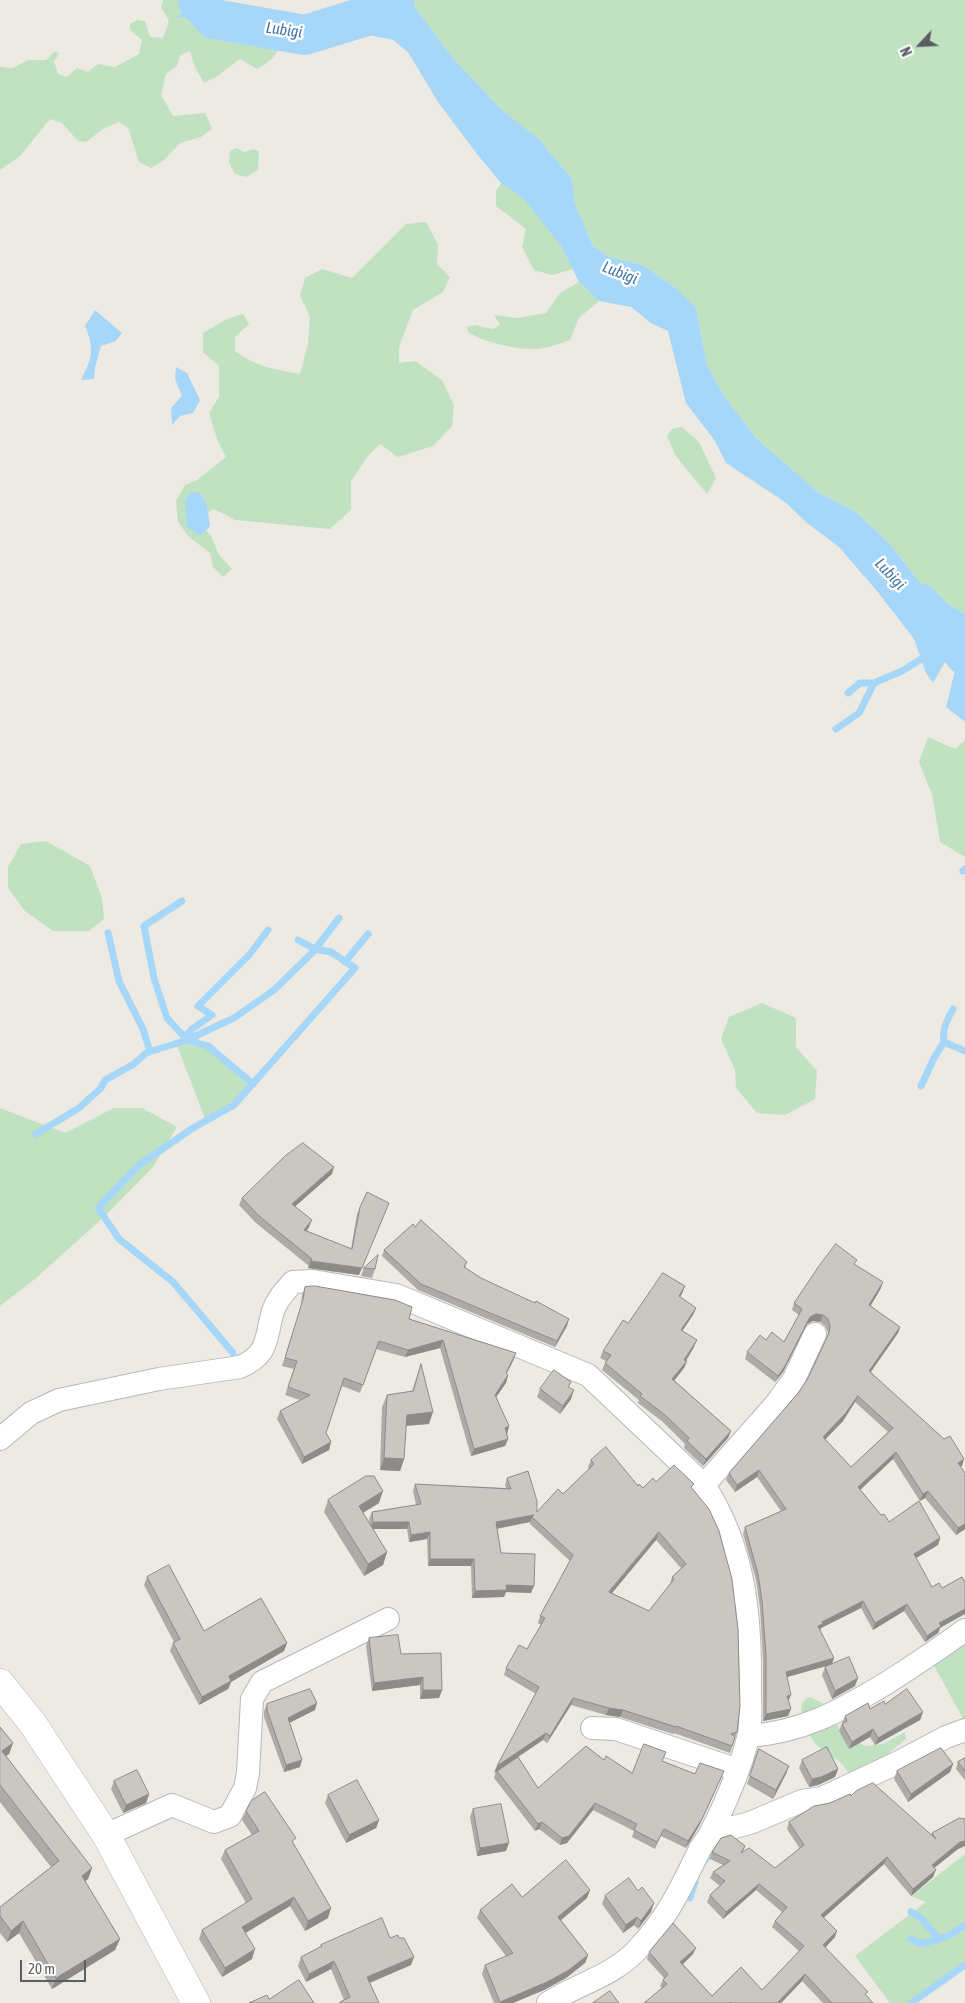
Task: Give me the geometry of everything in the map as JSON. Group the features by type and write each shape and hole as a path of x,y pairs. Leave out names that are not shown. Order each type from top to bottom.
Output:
{"street":[{"path":"0,1439 31,1413 59,1400 159,1379 240,1367 252,1362 260,1355 266,1341 274,1309 283,1294 293,1282 313,1281 396,1295 588,1375 704,1485 715,1502 727,1528 742,1572 750,1662 749,1736 731,1792 666,1916 635,1952 607,1973 562,1994 548,2003"},
{"path":"704,1485 775,1405 794,1379 815,1334"},
{"path":"106,1834 172,1805 214,1822 230,1816 245,1788 248,1773 252,1699 262,1682 388,1619"},
{"path":"749,1736 797,1728 845,1709 907,1670 965,1630"},
{"path":"0,1683 33,1724 106,1834 196,2003"},
{"path":"592,1728 616,1729 738,1770"},
{"path":"711,1833 750,1823 802,1801 822,1798 946,1737 965,1730"}],"green space":[{"path":"163,0 178,0 188,8 176,19 189,16 201,19 204,7 214,19 284,31 278,50 268,62 257,69 240,59 216,77 204,83 195,67 190,51 180,55 177,66 166,74 161,95 173,116 205,113 212,129 201,137 180,143 163,161 151,168 139,162 128,128 119,122 103,129 86,142 78,141 62,123 50,119 20,156 0,170 0,66 13,68 28,60 46,60 55,51 59,54 54,61 58,74 67,77 77,68 88,72 98,64 115,67 139,54 142,40 130,30 130,24 137,20 145,21 150,37 163,38 169,21 161,7"},
{"path":"414,0 965,0 965,614 928,593 889,543 856,512 819,493 757,439 724,396 707,365 696,308 677,289 643,265 610,257 593,246 575,204 572,179 539,139 503,111 453,58 415,7"},
{"path":"237,148 244,152 253,149 259,151 258,170 246,177 235,174 229,162 230,151"},
{"path":"501,183 524,198 561,246 573,269 552,275 534,270 522,247 526,229 496,206 496,191"},
{"path":"426,222 438,244 437,264 450,277 443,292 413,310 399,347 399,363 415,361 442,380 454,405 452,426 433,446 398,457 380,444 368,456 351,481 351,510 330,529 235,520 214,509 208,513 207,505 201,536 206,530 211,536 219,555 232,569 223,577 213,567 210,553 188,536 178,522 176,501 185,485 197,480 226,457 217,439 209,413 219,397 219,366 203,352 203,333 227,319 243,314 249,324 235,337 235,351 258,364 300,374 308,344 310,317 300,295 305,278 322,269 352,278 406,224"},
{"path":"579,282 599,301 579,318 570,340 556,345 526,349 494,343 468,332 467,327 475,325 492,329 500,325 494,315 517,318 546,313 560,293"},
{"path":"682,427 699,442 716,478 707,494 675,455 667,436 672,429"},
{"path":"928,737 955,749 965,740 965,857 940,842 932,794 919,762"},
{"path":"46,841 90,866 102,898 104,919 89,931 53,931 25,911 8,888 8,867 21,844"},
{"path":"762,1003 796,1018 796,1047 817,1071 815,1099 785,1115 757,1113 736,1088 735,1070 721,1039 729,1017"},
{"path":"187,1040 208,1046 253,1084 234,1105 206,1121 176,1043"},
{"path":"0,1108 65,1133 114,1108 142,1108 177,1127 153,1167 106,1215 35,1279 0,1306"},
{"path":"965,1640 965,1722 932,1662"},
{"path":"810,1697 824,1704 843,1734 865,1746 883,1744 905,1732 906,1739 891,1751 878,1767 857,1784 840,1762 820,1748 810,1736 803,1720 802,1705 804,1700"},
{"path":"965,1854 965,1965 911,2003 890,2003 855,1956 926,1902 911,1896"}],"water":[{"path":"178,0 201,0 204,7 201,19 189,16 175,19 188,8"},
{"path":"390,0 414,0 415,7 453,58 503,111 539,139 572,179 575,204 593,246 610,257 643,265 677,289 696,308 707,365 724,396 757,439 819,493 856,512 889,543 928,593 965,614 965,722 946,707 961,646 958,639 933,683 926,673 914,639 877,591 839,547 807,523 785,502 726,463 715,441 686,403 668,331 651,323 631,307 599,301 579,282 561,246 524,199 501,183 477,154 438,102 408,52 388,36 357,33 343,24 354,8 392,10"},
{"path":"95,310 122,333 116,341 101,346 94,379 81,380 88,366 91,354 90,341 85,326"},
{"path":"176,367 187,373 200,400 193,413 180,416 172,425 171,408 182,396 175,379"},
{"path":"191,492 200,493 207,505 210,526 201,536 187,527 185,501"}],"building":[{"path":"303,1143 334,1167 292,1204 312,1220 304,1230 352,1249 360,1207 367,1192 389,1203 362,1268 311,1261 312,1259 259,1216 242,1198 285,1156"},
{"path":"421,1220 467,1262 464,1267 481,1278 535,1303 536,1301 569,1319 557,1341 421,1284 384,1250 413,1224 415,1227"},
{"path":"836,1244 857,1260 854,1264 883,1282 869,1305 900,1327 869,1371 944,1439 950,1436 964,1459 958,1463 965,1473 965,1524 958,1528 928,1491 923,1494 896,1452 858,1487 881,1515 884,1514 889,1522 919,1501 940,1538 914,1554 932,1587 939,1583 942,1588 962,1577 965,1582 965,1609 939,1623 941,1626 927,1636 907,1604 875,1623 863,1601 822,1622 823,1624 818,1626 834,1658 786,1672 791,1695 787,1696 791,1709 766,1714 766,1655 762,1601 758,1574 745,1527 786,1509 759,1470 737,1485 729,1473 799,1392 808,1378 829,1333 828,1319 823,1315 816,1314 810,1317 778,1376 747,1352 760,1335 766,1340 772,1332 784,1342 802,1309 794,1303","holes":["858,1396 893,1428 851,1467 823,1437 845,1414"]},
{"path":"378,1255 375,1269 364,1268"},
{"path":"663,1273 685,1286 679,1296 696,1308 681,1330 697,1340 684,1360 687,1361 672,1379 731,1431 706,1459 687,1441 689,1438 665,1415 640,1396 642,1394 605,1363 611,1355 603,1351 623,1320 628,1323"},
{"path":"315,1286 395,1300 412,1307 409,1319 516,1353 506,1373 508,1375 495,1395 509,1426 505,1428 508,1439 474,1449 443,1340 408,1350 379,1341 363,1385 344,1378 326,1433 331,1442 304,1457 280,1411 310,1395 288,1387 297,1361 285,1358 305,1287"},
{"path":"421,1364 433,1412 407,1415 404,1459 384,1458 387,1395 413,1391"},
{"path":"554,1370 571,1382 568,1387 574,1390 563,1406 540,1389"},
{"path":"606,1447 638,1486 639,1484 643,1488 653,1478 656,1482 674,1465 694,1484 691,1487 709,1509 719,1531 732,1579 738,1629 740,1706 737,1732 731,1734 735,1737 732,1746 623,1710 573,1698 550,1736 546,1733 497,1766 539,1687 506,1668 519,1645 527,1649 545,1618 540,1616 573,1555 532,1517 534,1515 496,1522 501,1553 535,1554 534,1586 506,1585 507,1590 475,1591 474,1559 430,1559 430,1532 411,1535 409,1522 373,1522 372,1512 421,1504 415,1484 511,1489 507,1478 528,1471 537,1501 537,1512 558,1489 563,1494 594,1464 591,1460","holes":["659,1532 686,1564 672,1577 674,1579 649,1611 609,1592"]},
{"path":"366,1476 374,1476 383,1491 359,1506 387,1552 368,1564 328,1500"},
{"path":"169,1565 204,1631 261,1598 287,1643 229,1676 231,1681 202,1697 173,1643 180,1639 147,1577"},
{"path":"398,1635 401,1654 441,1653 442,1690 423,1690 423,1677 374,1683 369,1638"},
{"path":"849,1657 858,1678 835,1691 825,1667"},
{"path":"310,1689 317,1703 288,1718 302,1760 286,1765 267,1710 267,1704"},
{"path":"907,1689 923,1712 878,1738 873,1729 852,1742 842,1724 847,1721 845,1716 868,1703 870,1709 884,1701 885,1704"},
{"path":"0,1727 13,1743 2,1751 92,1868 82,1876 120,1939 56,1978 23,1921 11,1931 0,1916 0,1907 59,1861 0,1785"},
{"path":"644,1744 666,1752 662,1761 695,1774 700,1763 724,1771 702,1819 688,1841 664,1829 657,1842 634,1830 637,1824 595,1803 569,1836 562,1838 542,1822 538,1824 497,1771 518,1757 538,1788 586,1746 604,1760 606,1756 632,1773"},
{"path":"827,1747 838,1769 812,1779 802,1760"},
{"path":"941,1748 953,1764 911,1794 897,1771"},
{"path":"759,1749 789,1766 776,1790 750,1776"},
{"path":"965,1758 965,1771 958,1762"},
{"path":"137,1770 149,1794 126,1805 114,1781"},
{"path":"357,1780 379,1820 349,1835 328,1795"},
{"path":"873,1783 936,1839 932,1833 959,1818 965,1819 965,1841 960,1842 932,1865 936,1870 913,1889 887,1857 821,1915 837,1931 823,1945 868,1992 865,1994 873,2003 832,2003 805,1974 778,2002 780,2003 644,2003 667,1984 663,1980 668,1974 649,1952 673,1923 696,1948 680,1962 712,1996 741,1967 762,1990 804,1946 775,1921 787,1907 759,1884 726,1912 710,1895 725,1881 713,1872 730,1861 712,1852 721,1838 731,1835 745,1846 741,1853 749,1848 775,1868 804,1845 789,1822 814,1806 830,1803 850,1794 851,1796 856,1791"},
{"path":"265,1792 296,1838 292,1841 331,1908 308,1921 294,1897 242,1927 255,1949 225,1968 202,1930 252,1899 225,1850 259,1831 246,1811 251,1801"},
{"path":"501,1804 509,1843 480,1848 473,1809"},
{"path":"566,1860 590,1890 558,1917 588,1955 569,1970 547,1982 500,2002 485,1965 513,1953 480,1910 512,1884 522,1897"},
{"path":"629,1878 638,1891 642,1887 654,1903 641,1921 637,1917 626,1925 605,1896"},
{"path":"382,1918 390,1938 398,1935 399,1938 404,1938 414,1957 367,1977 379,2003 340,2003 350,1997 334,1961 309,1974 301,1957 321,1945"},
{"path":"299,1980 314,2003 249,2003 267,1995 269,1999"},
{"path":"610,1991 619,2003 593,2003"}],"waterway":[{"name":"Lubigi","path":"198,0 214,19 305,35 370,15 396,20"},
{"name":"Lubigi","path":"919,603 946,631 965,655"},
{"path":"836,729 859,713 874,683 902,671 928,655"},
{"path":"848,693 860,683 874,683"},
{"path":"182,901 144,926 154,978 167,1018 187,1040 208,1046 253,1084"},
{"path":"36,1134 79,1108 101,1088 105,1080 134,1064 146,1053 187,1040 234,1018 274,990 313,952 339,918"},
{"path":"185,1037 192,1029 212,1015 198,1006 250,954 268,930"},
{"path":"108,933 119,981 143,1029 150,1052"},
{"path":"345,962 368,934"},
{"path":"233,1353 173,1282 119,1239 98,1208 139,1165 193,1128 234,1105 355,968 331,952 315,949 298,940"},
{"path":"953,1009 944,1029 944,1042 965,1051"},
{"path":"921,1086 944,1042"},
{"path":"704,1861 720,1842"},
{"path":"690,1898 695,1882"},
{"path":"911,1912 921,1918 939,1939 950,1935 965,1925"},
{"path":"911,1939 920,1944 939,1939"},
{"path":"911,2003 965,1965"}]}
